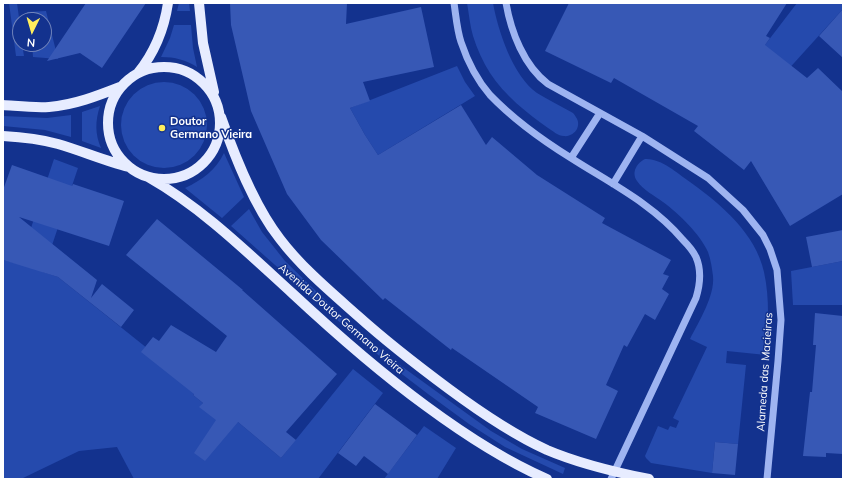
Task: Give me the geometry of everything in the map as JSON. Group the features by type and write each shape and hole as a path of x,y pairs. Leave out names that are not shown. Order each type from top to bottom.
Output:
{"main road":[{"path":"138,73 148,60 161,33 168,3"},
{"path":"199,3 206,57 221,117 220,135 213,153 201,166 185,176 167,179 148,177 138,173 129,167 116,153 109,138 108,120 111,103 120,87 128,79 138,73 154,67 172,67 184,70 204,82 215,96"},
{"path":"3,105 36,107 63,105 90,99 120,87"},
{"name":"Avenida Doutor Germano Vieira","path":"221,117 252,191 273,230 289,249 334,295 381,336 422,369 490,418 517,434 547,450 590,465 613,476 649,479"},
{"path":"3,136 33,139 57,144 109,162 129,167"},
{"name":"Avenida Doutor Germano Vieira","path":"148,177 183,199 202,214 339,336 401,388 479,444 501,457 547,479"}],"street":[{"path":"454,3 461,41 480,81 490,94 519,122 571,158 638,200 662,218 675,230 696,258 700,278 696,298 613,476"},
{"name":"Alameda das Macieiras","path":"506,3 510,20 523,54 540,78 548,84 642,136 708,178 742,210 763,235 770,248 777,270 781,320 767,479"},
{"path":"571,158 600,113"},
{"path":"613,184 642,136"}],"shaded area":[{"path":"9,3 17,3 18,12 12,12 12,26"},
{"path":"179,3 189,3 190,11 177,11"},
{"path":"467,3 493,3 503,39 521,76 537,93 573,113 577,118 578,124 577,129 573,133 566,136 554,132 516,103 502,89 490,73 476,46 471,28"},
{"path":"797,3 843,3 843,9 785,73 758,54"},
{"path":"174,25 191,25 193,48 197,67 180,59 161,57"},
{"path":"52,35 58,59 33,57 33,52 52,52"},
{"path":"15,52 23,52 24,56 16,56"},
{"path":"457,66 465,82 475,96 378,155 350,108"},
{"path":"164,82 180,85 188,89 200,101 204,109 207,125 204,141 200,149 188,161 180,165 164,168 148,165 140,161 128,149 124,141 121,125 124,109 128,101 140,89 148,85"},
{"path":"100,106 96,127 101,148 82,141 82,112"},
{"path":"71,115 71,137 45,130 3,126 3,116 47,118"},
{"path":"224,153 244,197 222,218 185,188 208,174 217,165"},
{"path":"54,159 78,168 43,272 58,277 197,388 193,395 203,403 200,407 238,422 281,458 353,369 383,393 318,479 134,479 117,447 79,451 21,479 3,479 3,260 19,264"},
{"path":"645,159 651,159 663,163 714,200 725,210 736,221 753,245 760,258 764,272 768,303 766,355 727,351 726,363 746,365 738,444 715,442 712,473 651,463 645,456 658,426 668,430 670,426 676,428 679,421 673,418 707,347 690,339 712,292 713,276 708,252 700,238 676,212 646,190 635,178 637,165"},
{"path":"249,209 262,232 285,261 353,327 393,360 491,431 522,449 565,468 563,474 505,447 469,424 390,365 231,226"},
{"path":"843,261 843,305 793,305 791,271"},
{"path":"424,426 456,448 437,479 384,479"}],"building":[{"path":"86,3 146,3 102,68 80,53 47,61"},
{"path":"230,3 347,3 346,24 421,7 434,67 363,82 370,101 350,108 378,155 461,105 486,145 492,137 537,175 605,218 602,223 671,260 663,274 669,276 662,289 669,294 655,320 645,314 627,347 624,345 606,385 618,391 596,439 535,413 538,407 452,348 451,350 385,298 383,300 321,240 287,194 251,111 231,25"},
{"path":"569,3 787,3 766,36 770,38 765,45 807,78 818,68 843,92 843,194 790,226 751,161 744,170 694,131 698,126 614,78 611,83 545,51"},
{"path":"843,9 843,58 819,36"},
{"path":"12,165 72,186 73,184 124,201 109,246 19,217 97,280 91,298 102,284 134,310 121,327 58,277 3,260 3,190"},
{"path":"157,219 243,290 337,374 286,432 296,440 281,458 238,422 205,461 194,453 216,420 199,407 203,403 193,395 194,394 141,352 153,337 159,341 171,325 216,352 227,336 126,255"},
{"path":"843,230 843,261 812,267 806,237"},
{"path":"815,313 843,316 843,454 826,453 826,457 803,456 810,392 812,392 816,345 813,345"},
{"path":"375,404 417,435 388,474 364,456 356,466 338,453"},
{"path":"715,442 738,444 735,475 712,473"}],"place":[{"name":"Doutor Germano Vieira","path":"162,128"}]}
